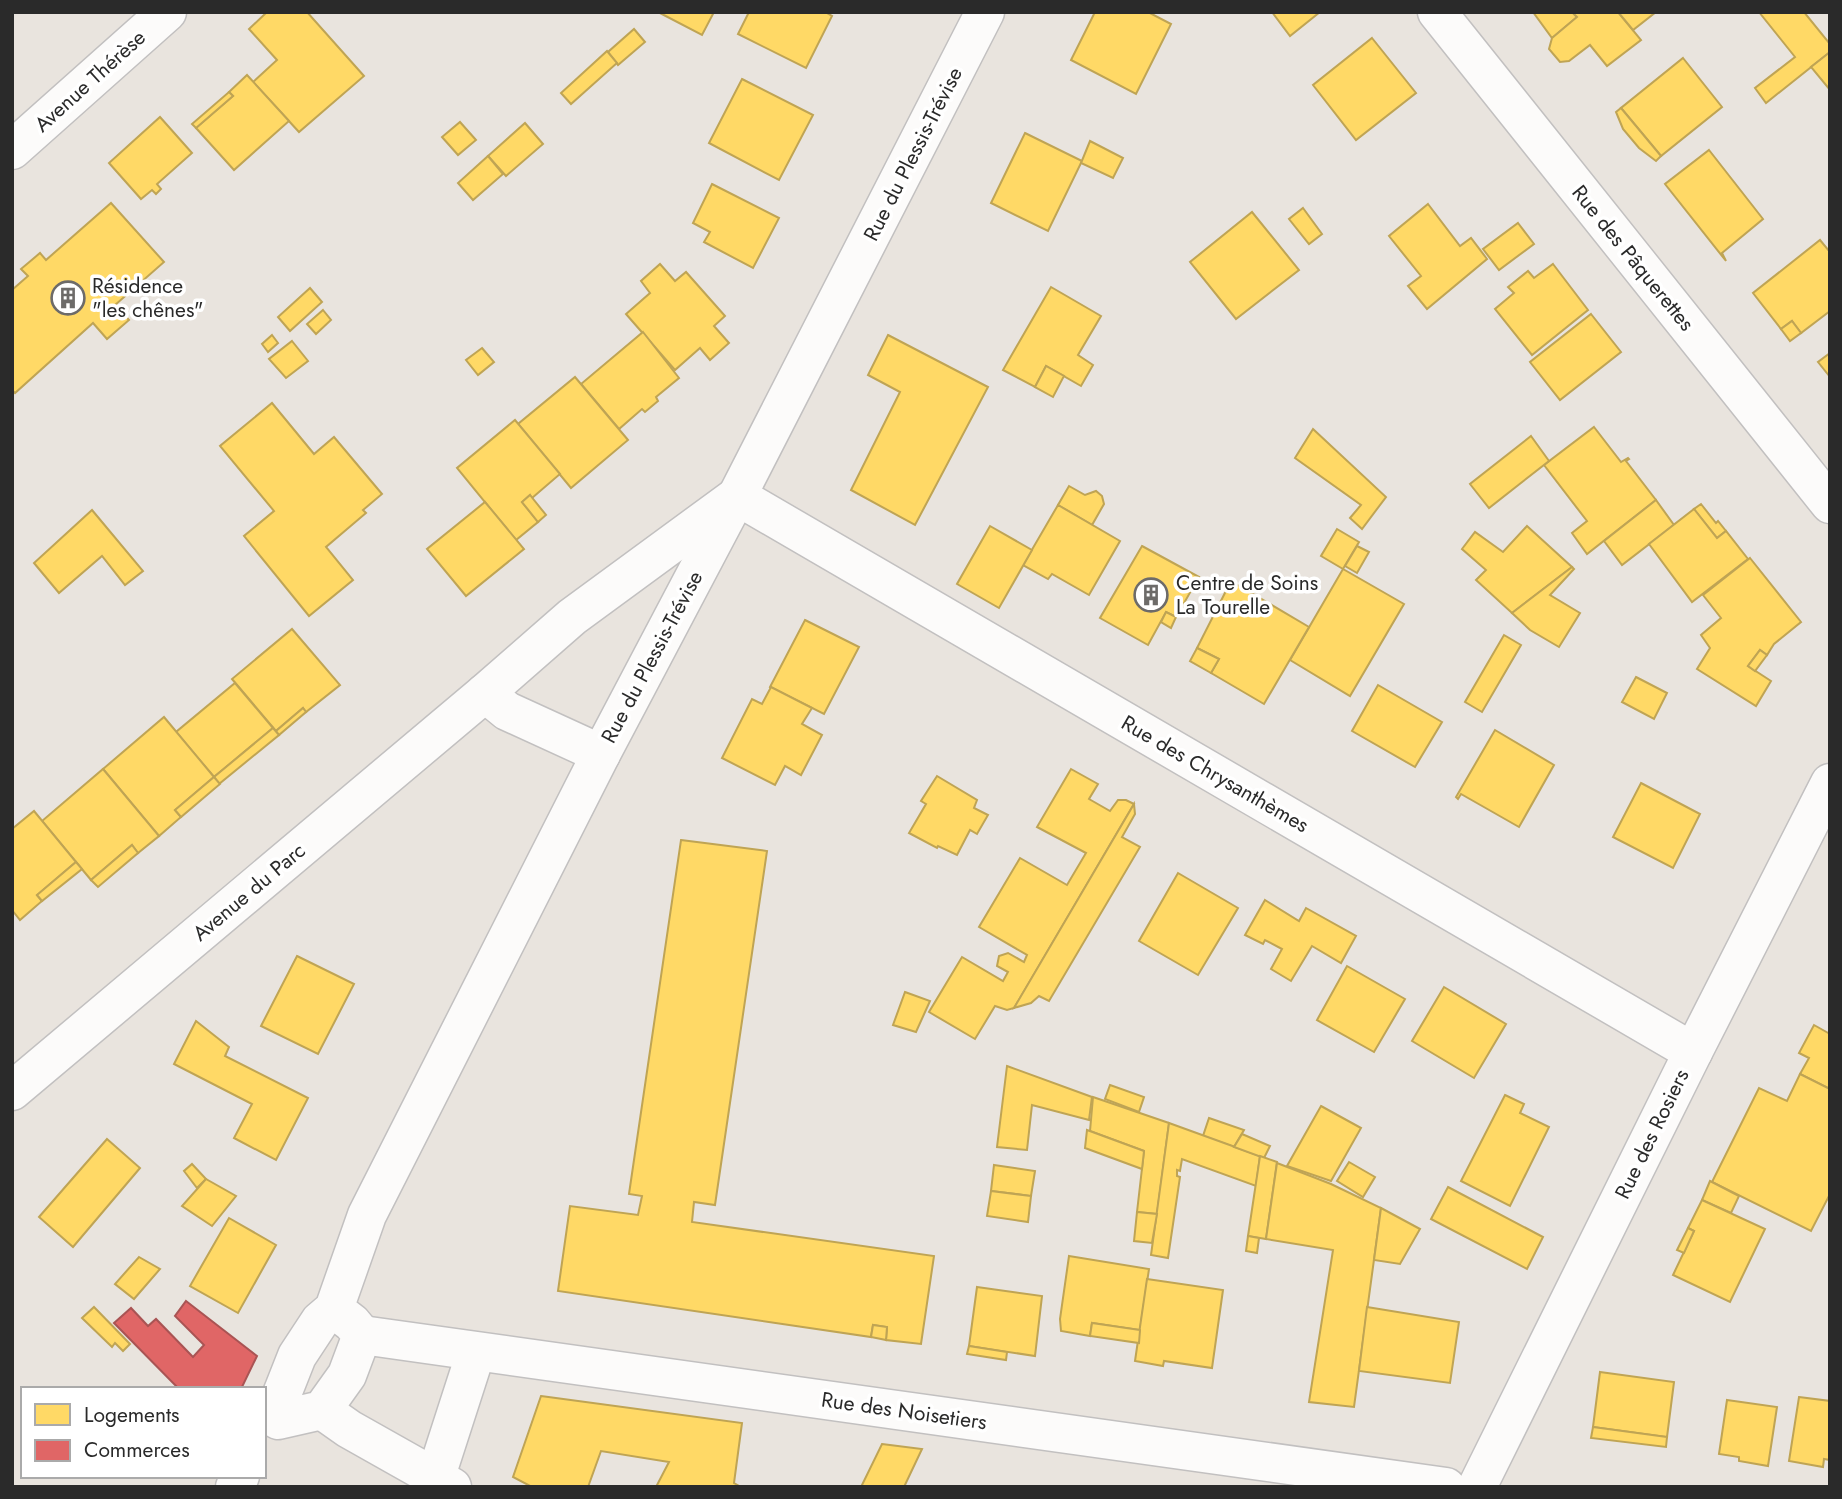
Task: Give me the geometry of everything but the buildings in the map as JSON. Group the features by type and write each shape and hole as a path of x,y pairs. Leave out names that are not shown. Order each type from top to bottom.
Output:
{"street":[{"name":"Avenue Thérèse","path":"12,150 167,12"},
{"name":"Rue du Plessis-Trévise","path":"271,1429 297,1356 320,1321 334,1309 367,1215 601,754 737,496 985,12"},
{"name":"Rue des Pâquerettes","path":"1437,12 1830,504"},
{"name":"Avenue du Parc","path":"12,1091 572,617 674,545 737,496"},
{"name":"Rue des Chrysanthèmes","path":"737,496 1693,1052"},
{"path":"485,693 507,711 601,754"},
{"name":"Rue des Rosiers","path":"1477,1487 1830,783"},
{"path":"334,1309 362,1335 347,1375 322,1410 349,1429 443,1483 476,1352"},
{"name":"Rue des Noisetiers","path":"362,1335 1447,1487"},
{"name":"Rue du Plessis-Trévise","path":"271,1429 322,1410"}],"place":[{"name":"Résidence \"les chênes\"","path":"68,298"},
{"name":"Centre de Soins La Tourelle","path":"1151,595"}]}
